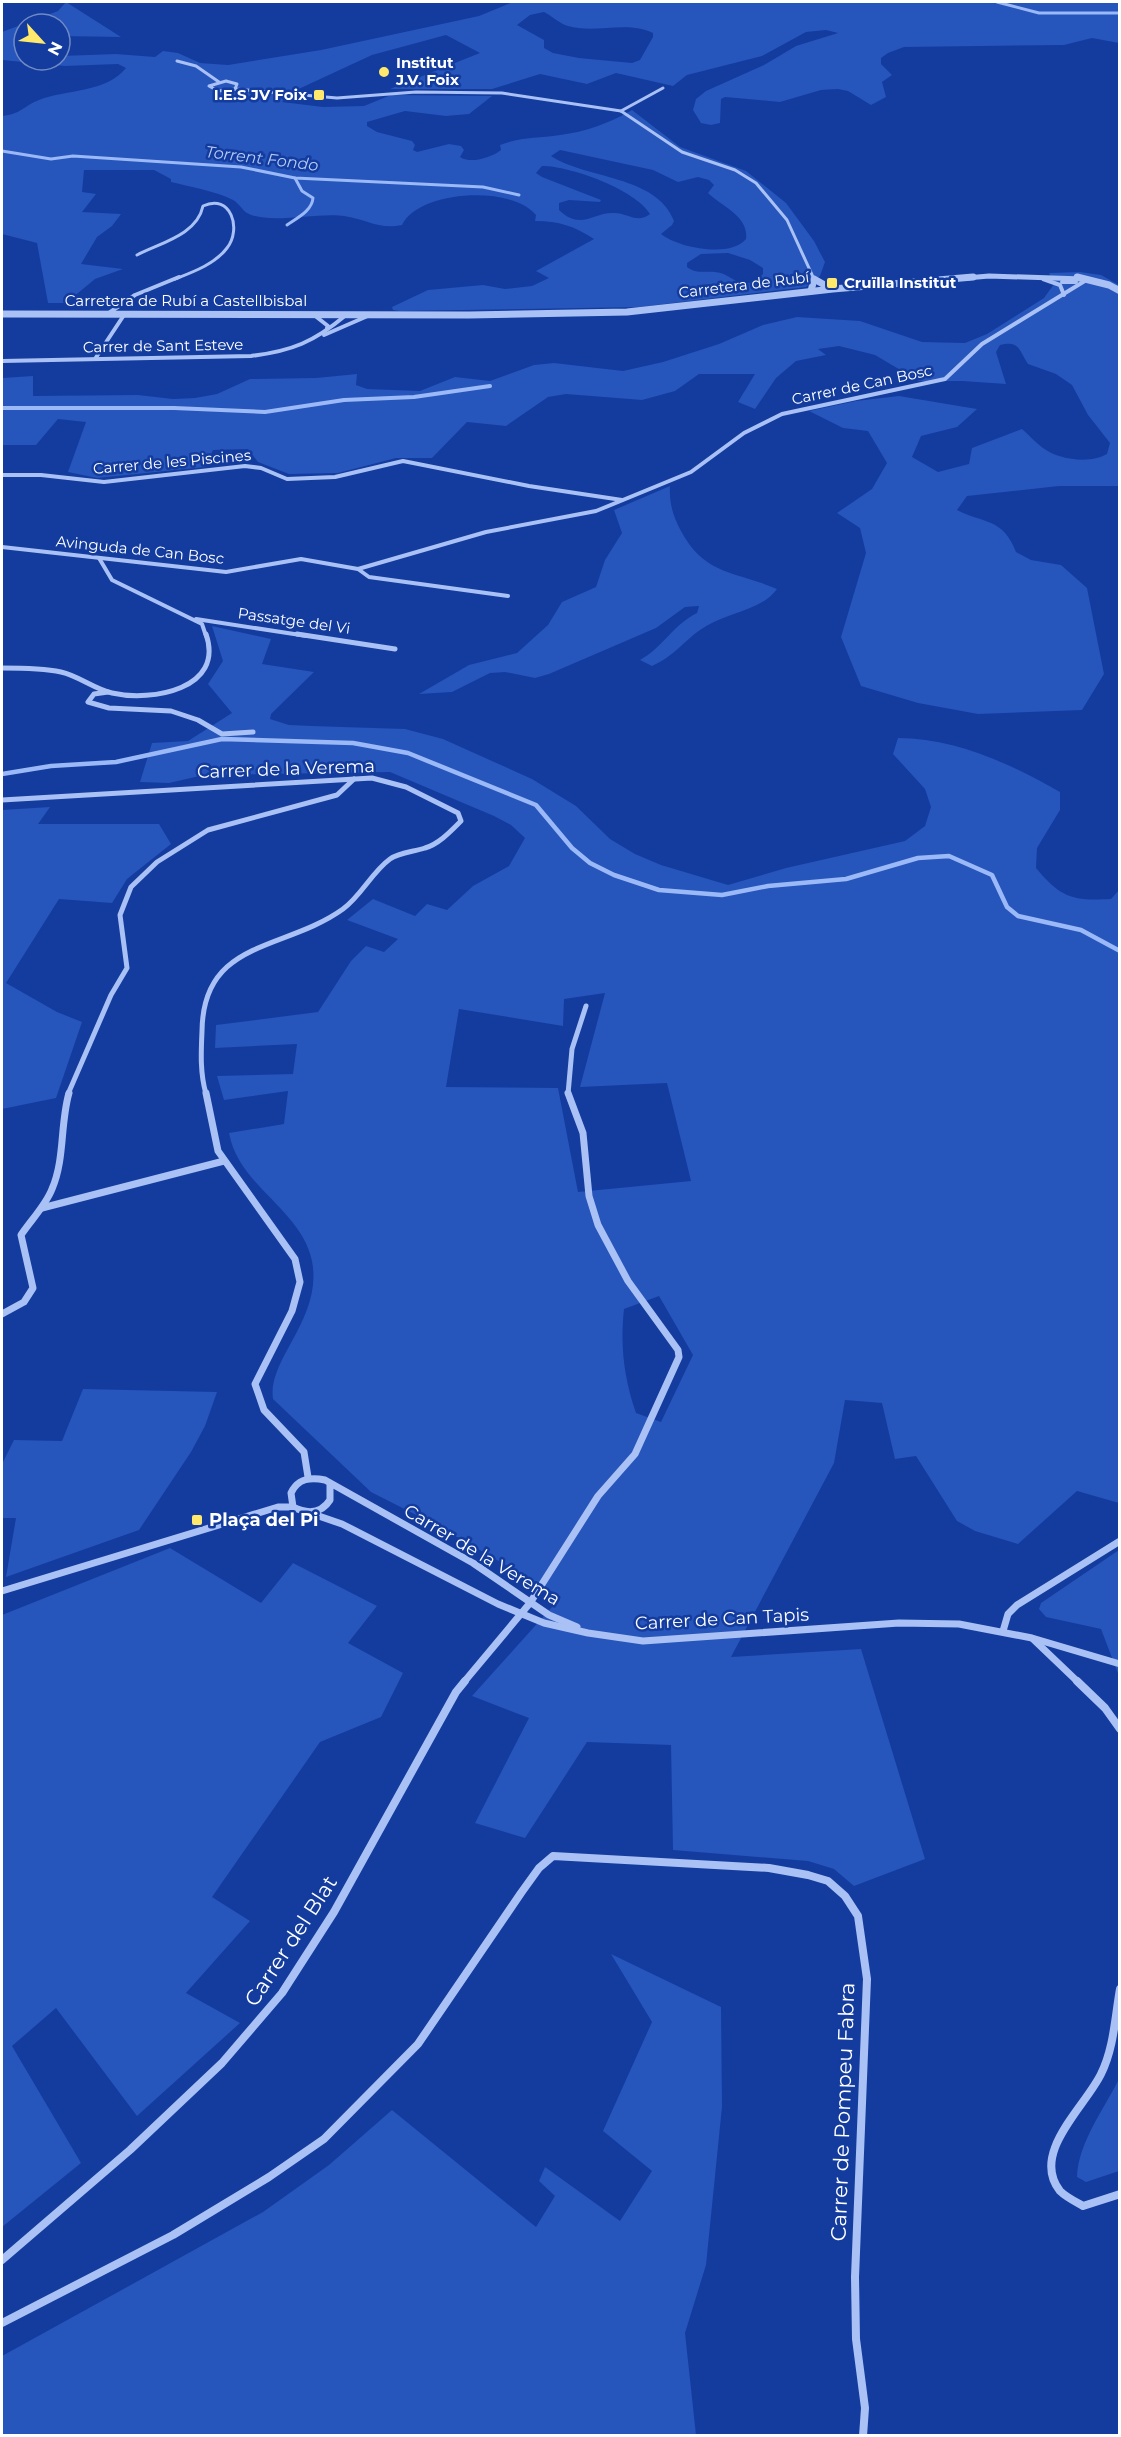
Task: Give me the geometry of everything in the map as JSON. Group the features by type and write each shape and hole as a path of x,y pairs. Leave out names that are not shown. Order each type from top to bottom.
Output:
{"street":[{"path":"177,62 196,66 219,82"},
{"path":"235,89 238,86 236,83 219,82 209,87 222,92 235,89 337,98 416,92 502,93 621,111 638,118 675,148 745,174 774,202 790,225 814,279 819,284 833,289"},
{"path":"621,111 663,88"},
{"path":"106,315 122,302 146,290 197,271 230,244 236,231 235,219 222,203 210,202 202,206 203,215 196,224 137,255"},
{"name":"Carretera de Rubí","path":"370,315 627,312 811,291 988,276 1036,276 1062,282 1088,279 1119,291"},
{"path":"811,291 814,279"},
{"path":"1074,288 1075,279"},
{"name":"Carrer de Can Bosc","path":"624,500 691,472 744,433 782,414 814,405 945,379 982,344 1088,279"},
{"path":"1062,282 1064,295"},
{"name":"Carretera de Rubí a Castellbisbal","path":"2,314 370,315"},
{"path":"95,359 124,315"},
{"path":"314,315 321,318 328,326 327,328"},
{"path":"321,336 327,328 346,315"},
{"name":"Carrer de Sant Esteve","path":"348,325 358,315"},
{"name":"Carrer de Sant Esteve","path":"2,361 251,356 276,353 370,315"},
{"name":"Carrer de les Piscines","path":"2,475 41,475 104,482 245,466 261,468 287,479 336,477 403,461 529,486 624,500"},
{"name":"Avinguda de Can Bosc","path":"2,547 226,572 301,559 358,569 486,532 569,517 624,500"},
{"path":"2,668 61,672 108,692 132,696 153,695 173,690 203,672 211,657 202,624 112,580 99,558"},
{"path":"358,569 369,577 508,596"},
{"name":"Passatge del Vi","path":"190,618 395,649"},
{"path":"108,692 94,694 88,702 109,708 171,711 198,720 222,734 253,732"},
{"name":"Carrer de la Verema","path":"2,800 372,778 399,784 458,813 461,821 446,836 427,848 406,852 390,859 344,909 310,927 243,955 219,972 208,990 202,1015 201,1077 210,1107 218,1151 294,1259 300,1282 292,1311 271,1348 255,1384 264,1410 304,1452 308,1477"},
{"path":"2,1314 19,1306 31,1292 33,1282 21,1235 41,1208 56,1180 64,1110 71,1085 111,995 127,968 120,915 131,887 157,862 208,830 337,795 354,779"},
{"name":"Carrer del Blat","path":"2,2260 179,2104 244,2041 264,2017 302,1965 334,1912 440,1717 456,1692 530,1603 598,1496 635,1454 679,1357 678,1350 609,1249 591,1203 585,1143 581,1127 570,1103 568,1084 578,1027 586,1005"},
{"path":"41,1208 224,1161"},
{"path":"2,1591 278,1507 293,1507 310,1513 321,1511 330,1503 333,1494 330,1484 317,1477 308,1477 299,1481 291,1488 289,1498 293,1507"},
{"name":"Carrer de la Verema","path":"330,1484 473,1563 530,1603 588,1633"},
{"name":"Carrer de Can Tapis","path":"310,1513 342,1524 449,1581 520,1613 544,1623 588,1633 643,1641 899,1623 959,1624 1032,1638 1119,1664"},
{"path":"1003,1631 1008,1614 1017,1605 1119,1541"},
{"path":"1032,1638 1105,1708 1119,1729"},
{"name":"Carrer de Pompeu Fabra","path":"2,2323 173,2235 269,2178 324,2139 418,2044 521,1893 539,1868 553,1856 769,1869 828,1881 845,1896 858,1916 867,1979 855,2277 856,2338 865,2408 862,2436"},
{"path":"1119,1989 1109,2053 1101,2075 1062,2135 1050,2166 1051,2178 1057,2190 1083,2206 1119,2194"}],"shaded area":[{"path":"66,2 121,37 72,36 72,12 55,12"},
{"path":"513,2 1119,2 1119,43 1092,38 1064,45 904,47 881,58 881,64 892,75 882,82 886,97 871,105 848,91 838,89 821,90 780,102 725,97 721,99 720,123 711,125 701,123 693,110 696,99 706,91 764,65 796,46 838,33 826,30 806,32 762,56 687,75 673,86 616,73 587,84 540,74 492,89 390,89 480,53 446,35 372,55 290,93 282,102 323,107 364,106 391,95 492,96 469,114 446,116 405,111 367,122 367,126 377,132 412,141 415,145 413,150 417,152 449,144 461,146 464,150 460,157 469,160 492,155 501,150 500,145 508,142 579,132 606,123 632,110 680,147 746,171 786,203 814,241 825,262 820,276 806,287 640,307 393,310 392,307 428,290 483,285 505,289 532,286 549,278 536,271 594,239 566,225 535,221 536,215 524,205 488,196 466,196 427,204 412,213 402,225 394,226 333,215 267,218 247,213 237,203 226,197 171,182 171,179 154,170 84,170 82,192 96,194 82,212 121,214 112,226 97,237 81,264 123,269 95,279 66,303 48,303 37,243 2,234 2,116 14,114 50,96 108,82 126,68 118,64 72,66 72,56 116,54 155,57 163,51 178,53 200,63 228,65 321,50 479,16","holes":["544,12 565,25 578,28 643,29 653,33 653,37 640,60 632,63 553,53 544,48 544,40 517,25 530,15","560,150 653,170 678,182 698,177 709,180 714,185 708,193 739,218 746,231 746,239 739,245 717,249 691,247 669,239 661,234 674,221 665,206 652,195 637,186 565,164 551,156","542,166 569,170 602,181 631,196 650,214 637,218 619,213 607,213 581,220 567,216 559,210 559,203 569,200 600,202 601,200 542,177 536,173","728,253 750,260 763,268 763,274 755,280 743,283 722,273 697,271 687,267 687,263 701,254"]},
{"path":"12,28 12,61 2,60 2,32"},
{"path":"1080,272 1101,275 1119,285 1119,486 1059,486 967,496 957,510 999,527 1011,541 1016,552 1031,560 1061,565 1087,588 1104,674 1082,710 978,714 918,703 861,686 841,637 866,553 860,528 837,513 872,489 887,463 868,431 843,428 809,411 856,401 899,396 977,409 957,427 921,436 912,457 938,472 969,464 972,448 1022,429 1043,448 1066,458 1083,460 1107,454 1110,443 1088,415 1072,385 1056,374 1028,364 1018,348 1012,344 1000,345 996,352 1006,384 919,381 875,355 839,346 818,349 826,355 796,361 776,378 755,409 738,402 755,374 699,374 675,391 642,400 566,394 548,397 506,426 467,422 432,458 396,458 338,473 289,474 258,462 248,449 213,450 205,467 97,478 68,472 86,422 58,419 36,445 2,445 2,378 33,376 33,396 138,395 173,399 195,398 217,394 250,379 316,378 357,374 356,385 367,389 420,391 455,377 490,381 534,365 554,363 623,371 663,362 719,344 763,325 797,317 860,321 922,342 965,343 987,334 1044,298 1054,284 1049,273"},
{"path":"670,486 674,515 690,546 700,557 723,570 777,589 770,596 752,607 709,624 666,658 652,666 640,660 655,649 681,623 697,613 699,606 685,607 656,628 549,674 535,678 505,672 490,673 452,692 419,694 469,665 517,653 548,625 562,602 596,587 605,560 622,533 614,510"},
{"path":"212,626 271,639 262,664 314,672 271,714 270,719 289,725 405,729 443,739 532,779 576,806 610,839 635,854 661,865 728,885 786,868 905,841 925,826 931,807 925,789 893,754 898,738 940,742 982,754 1060,792 1060,810 1037,848 1036,868 1053,886 1061,892 1087,899 1111,899 1119,890 1119,1503 1077,1491 1018,1544 975,1531 957,1521 916,1456 895,1459 882,1403 845,1400 834,1463 731,1657 861,1649 925,1859 854,1886 834,1869 808,1861 673,1850 671,1745 587,1742 525,1838 475,1823 529,1718 472,1696 561,1597 438,1526 371,1492 273,1399 273,1384 278,1369 310,1301 313,1282 312,1261 306,1243 296,1227 245,1168 235,1152 229,1133 284,1124 288,1091 224,1100 217,1076 293,1074 297,1044 215,1048 216,1025 318,1012 351,961 366,946 384,952 398,939 347,920 373,899 415,916 427,904 447,910 473,886 509,866 525,838 511,825 494,816 390,772 204,775 169,783 140,782 152,743 188,741 232,713 208,684 223,661","holes":["605,993 580,1087 667,1083 691,1181 578,1192 558,1088 446,1087 459,1009 563,1026 564,999","659,1296 693,1355 661,1422 636,1413 628,1387 622,1336 624,1309"]},
{"path":"50,807 38,824 159,824 171,844 127,879 112,903 59,899 6,983 57,1012 82,1022 56,1098 2,1109 2,810"},
{"path":"83,1389 217,1392 205,1426 191,1452 139,1530 6,1577 16,1518 2,1518 2,1464 14,1440 62,1441"},
{"path":"170,1548 261,1603 293,1563 377,1606 348,1643 403,1673 381,1717 320,1742 212,1897 250,1921 186,1993 240,2023 137,2116 56,2008 12,2046 81,2163 2,2227 2,1615"},
{"path":"1119,1550 1119,1676 1101,1629 1046,1617 1039,1609 1041,1603"},
{"path":"611,1954 721,2007 722,2107 706,2265 685,2333 696,2435 2,2435 2,2356 263,2212 329,2165 392,2110 536,2227 555,2196 539,2181 545,2167 620,2221 652,2171 603,2131 652,2022"},
{"path":"1119,2079 1119,2171 1086,2182 1077,2177 1078,2164 1093,2126"}],"waterway":[{"path":"997,2 1039,13 1120,13"},
{"name":"Torrent Fondo","path":"2,151 51,159 73,156 241,167 295,178"},
{"path":"287,225 310,207 313,198 302,191 295,178"},
{"name":"Torrent Fondo","path":"295,178 483,187 519,195"},
{"path":"2,408 174,408 265,412 344,400 414,397 490,386"},
{"path":"2,774 51,766 116,762 222,739 353,743 408,753 536,805 572,848 590,863 614,875 659,890 722,895 768,886 846,879 918,858 949,856 992,875 1007,907 1018,916 1081,930 1120,951"}],"place":[{"name":"Institut J.V. Foix","path":"384,72"},
{"name":"I.E.S JV Foix","path":"319,95"},
{"name":"Cruïlla Institut","path":"832,283"},
{"name":"Plaça del Pi","path":"197,1520"}]}
